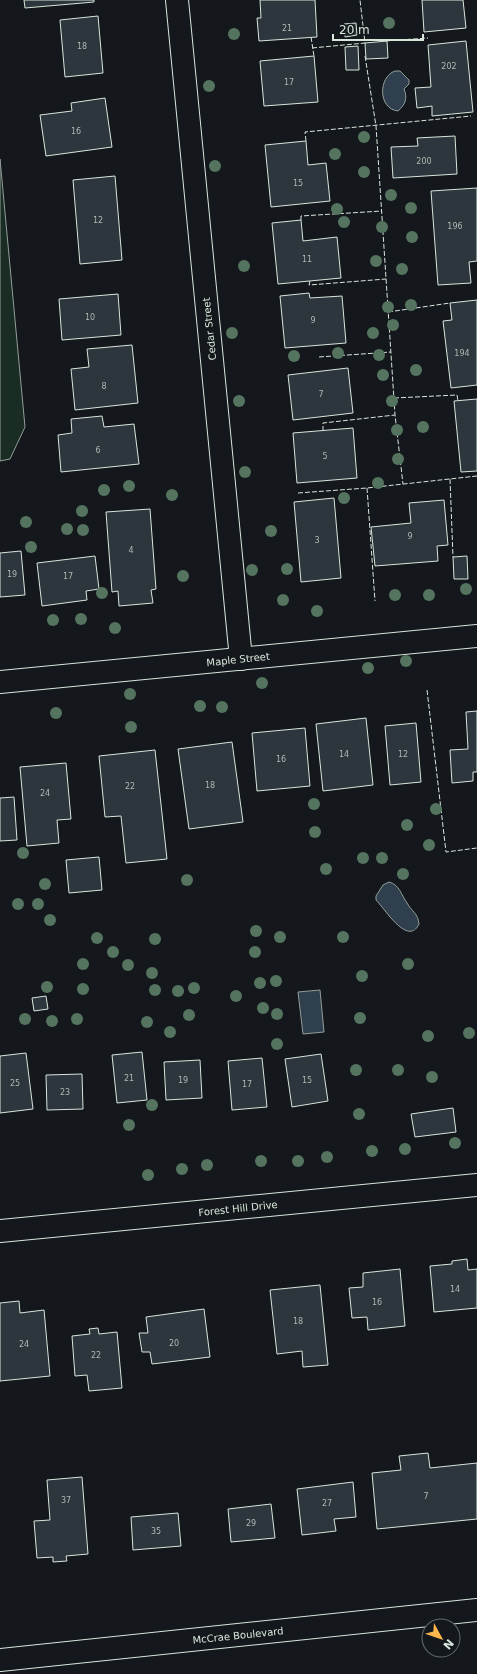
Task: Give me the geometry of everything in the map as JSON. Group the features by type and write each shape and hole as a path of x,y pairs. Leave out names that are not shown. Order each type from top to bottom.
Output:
{"street":[{"name":"Cedar Street","path":"177,0 241,659"},
{"name":"Maple Street","path":"0,682 477,636"},
{"name":"Forest Hill Drive","path":"0,1231 477,1185"},
{"name":"McCrae Boulevard","path":"0,1660 477,1610"}],"green space":[{"path":"0,159 25,427 10,459 0,461"}],"water":[{"path":"395,71 400,71 409,80 409,84 404,89 406,95 405,101 398,111 391,109 387,105 383,92 385,80 389,74"},
{"path":"389,882 396,885 417,917 419,924 414,930 409,931 403,929 391,918 376,900 376,896 383,885"},
{"path":"320,990 324,1032 303,1034 298,992"}],"building":[{"path":"24,0 94,0 94,2 25,8"},
{"path":"260,0 315,0 317,37 259,41 257,18 261,18"},
{"path":"422,0 463,0 466,28 424,32"},
{"path":"98,16 103,73 65,77 60,20"},
{"path":"356,23 357,35 345,37 344,24"},
{"path":"387,41 388,58 366,59 365,43"},
{"path":"466,41 473,112 432,116 432,106 417,108 415,88 431,87 428,45"},
{"path":"358,46 359,70 346,70 345,47"},
{"path":"314,56 318,102 264,106 260,61"},
{"path":"105,98 112,147 46,156 40,115 72,111 71,103"},
{"path":"455,136 457,174 393,178 391,147 418,146 417,138"},
{"path":"306,141 308,165 326,163 330,201 271,207 265,145"},
{"path":"115,176 122,260 80,264 73,180"},
{"path":"477,188 477,261 469,262 471,283 438,285 431,191"},
{"path":"301,220 303,241 337,237 341,278 278,284 272,223"},
{"path":"309,293 310,298 342,296 346,343 285,348 280,296"},
{"path":"118,294 121,335 62,340 59,299"},
{"path":"477,300 477,385 451,388 443,321 452,320 450,303"},
{"path":"132,345 138,403 75,410 71,369 89,367 87,349"},
{"path":"348,368 353,413 293,420 288,375"},
{"path":"477,399 477,471 461,472 454,401"},
{"path":"102,416 104,427 134,424 139,464 61,472 58,435 72,433 71,419"},
{"path":"353,428 357,478 297,483 293,433"},
{"path":"334,498 341,578 301,582 294,502"},
{"path":"444,500 448,545 437,546 438,561 375,566 371,527 411,523 409,503"},
{"path":"150,509 156,589 151,590 153,603 119,606 118,591 112,592 106,512"},
{"path":"21,551 25,595 0,597 0,553"},
{"path":"95,556 99,589 86,591 87,600 42,606 37,563"},
{"path":"467,556 468,579 454,579 453,557"},
{"path":"477,711 477,772 473,772 473,781 452,783 450,750 468,749 466,712"},
{"path":"366,718 373,785 323,791 316,724"},
{"path":"416,723 421,782 390,785 385,726"},
{"path":"305,728 310,786 257,791 252,733"},
{"path":"232,742 243,822 189,829 178,749"},
{"path":"155,750 167,859 126,863 121,816 105,817 99,756"},
{"path":"66,763 71,819 57,820 59,843 27,846 20,767"},
{"path":"14,797 17,840 0,841 0,798"},
{"path":"99,857 102,890 69,893 66,860"},
{"path":"46,996 48,1009 34,1011 32,998"},
{"path":"142,1052 147,1100 117,1103 112,1055"},
{"path":"26,1053 33,1109 0,1113 0,1056"},
{"path":"321,1054 328,1101 292,1107 285,1059"},
{"path":"262,1058 267,1107 232,1110 228,1061"},
{"path":"200,1060 202,1098 166,1100 164,1062"},
{"path":"82,1074 83,1109 47,1110 46,1075"},
{"path":"453,1108 456,1132 415,1137 411,1114"},
{"path":"467,1259 468,1270 477,1269 477,1308 434,1312 430,1266 452,1264 452,1261"},
{"path":"400,1269 405,1326 368,1330 367,1317 352,1318 349,1288 363,1287 363,1273"},
{"path":"320,1285 328,1365 303,1367 302,1351 277,1354 270,1290"},
{"path":"19,1301 20,1313 44,1310 50,1376 0,1381 0,1303"},
{"path":"204,1309 210,1357 152,1364 150,1352 142,1352 139,1333 148,1333 146,1317"},
{"path":"98,1328 99,1334 117,1332 122,1388 89,1391 87,1375 75,1376 72,1336 90,1334 89,1329"},
{"path":"428,1453 430,1468 477,1463 477,1519 377,1529 372,1473 401,1470 399,1456"},
{"path":"82,1477 88,1554 66,1556 67,1561 53,1562 53,1557 37,1558 34,1521 50,1520 47,1480"},
{"path":"353,1482 356,1517 334,1519 336,1531 302,1535 297,1489"},
{"path":"271,1504 275,1538 231,1542 228,1509"},
{"path":"178,1513 181,1546 133,1550 131,1517"}],"fence":[{"path":"312,48 365,43 360,0"},
{"path":"311,37 314,56"},
{"path":"385,41 428,38"},
{"path":"365,56 376,126 395,415 403,484"},
{"path":"306,141 305,132 471,116"},
{"path":"301,220 301,216 382,211"},
{"path":"310,281 309,285 386,279"},
{"path":"388,312 450,303"},
{"path":"319,357 391,352"},
{"path":"394,398 457,395 458,401"},
{"path":"323,431 323,423 395,415"},
{"path":"298,493 367,488 477,476"},
{"path":"450,479 453,557"},
{"path":"367,488 375,601"},
{"path":"427,690 446,852 477,848"}]}
